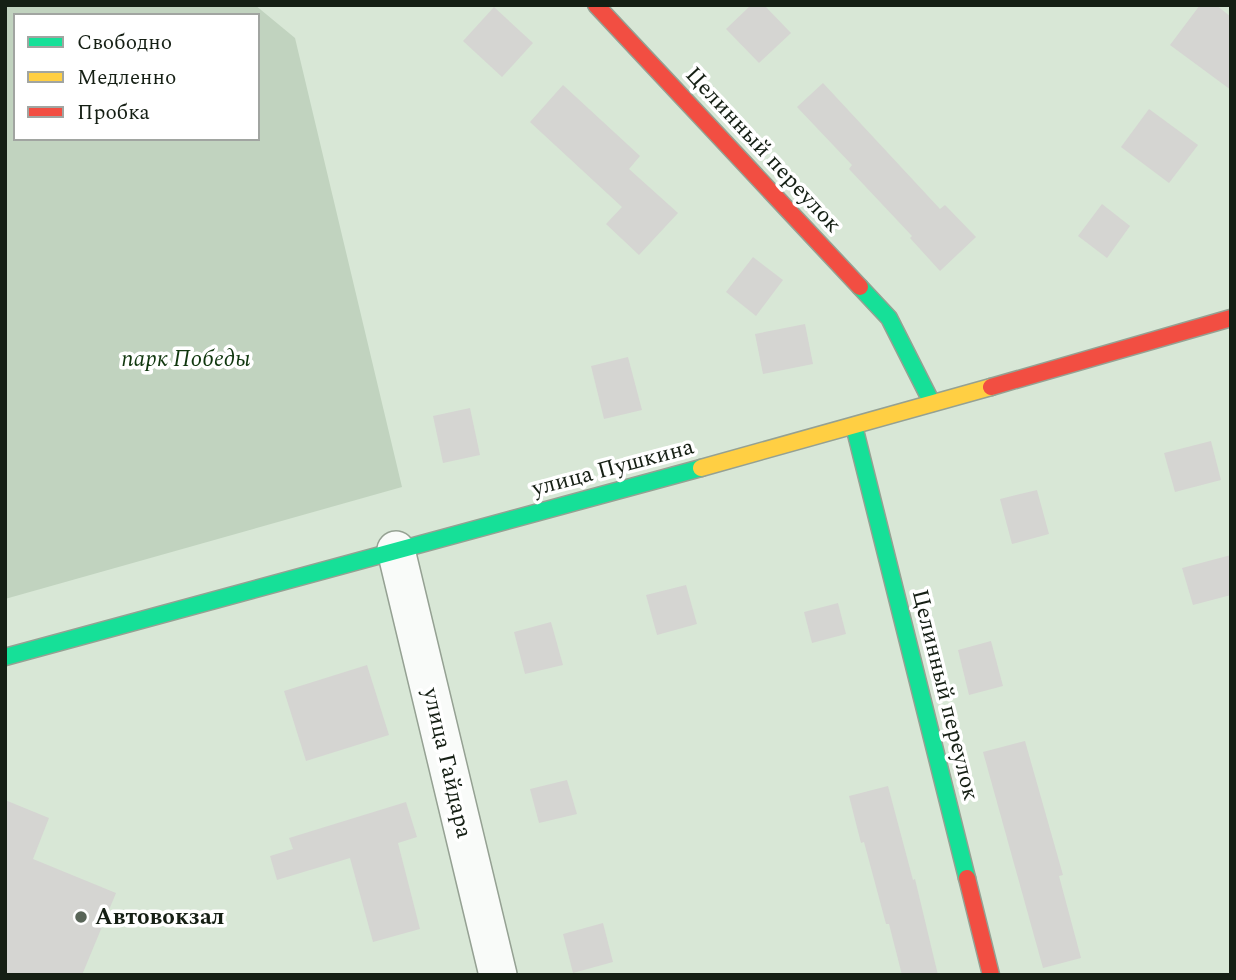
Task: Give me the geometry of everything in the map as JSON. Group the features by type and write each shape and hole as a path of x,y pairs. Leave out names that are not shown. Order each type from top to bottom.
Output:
{"street":[{"name":"Целинный переулок","path":"596,5 889,318 932,403"},
{"name":"улица Пушкина","path":"5,657 854,426 1231,318"},
{"name":"Целинный переулок","path":"854,426 991,975"},
{"name":"улица Гайдара","path":"396,550 498,975"}],"green space":[{"name":"парк Победы","path":"5,5 255,5 295,38 402,487 5,599"}],"building":[{"path":"751,5 764,5 791,33 759,63 726,29"},
{"path":"1200,5 1216,5 1231,17 1231,90 1170,45"},
{"path":"494,7 533,43 502,77 463,41"},
{"path":"823,83 940,209 945,205 976,237 940,271 910,238 912,236 849,169 852,165 797,107"},
{"path":"563,85 640,156 629,169 678,213 639,255 606,224 622,207 530,122"},
{"path":"1149,109 1198,145 1169,183 1121,147"},
{"path":"1102,204 1130,226 1107,258 1078,236"},
{"path":"753,257 783,280 756,316 726,292"},
{"path":"805,324 813,364 763,374 755,334"},
{"path":"628,357 642,410 604,419 591,366"},
{"path":"470,408 480,455 443,463 433,416"},
{"path":"1211,441 1221,480 1175,492 1164,453"},
{"path":"1037,490 1049,534 1012,544 1000,499"},
{"path":"1231,555 1231,595 1193,605 1182,568"},
{"path":"686,585 697,624 657,635 646,595"},
{"path":"838,603 846,634 812,643 804,612"},
{"path":"551,622 563,665 525,674 514,632"},
{"path":"991,641 1003,686 969,695 958,650"},
{"path":"367,665 389,735 306,761 284,691"},
{"path":"1025,741 1063,875 1059,876 1081,958 1043,968 983,752"},
{"path":"567,780 577,814 539,823 530,789"},
{"path":"888,786 913,880 915,879 938,975 902,975 864,842 861,843 849,796"},
{"path":"5,800 49,818 33,859 116,893 82,975 5,975"},
{"path":"406,802 417,837 398,843 420,929 373,942 350,858 277,880 270,856 293,849 289,838"},
{"path":"603,923 613,962 573,973 563,934"}],"traffic: fast":[{"path":"860,287 889,318 932,403"},
{"path":"854,426 967,878"},
{"path":"5,657 701,468"}],"traffic: slow":[{"path":"701,468 991,387"}],"traffic: jam":[{"path":"596,5 860,287"},
{"path":"991,387 1231,318"},
{"path":"967,878 991,975"}],"place":[{"name":"Автовокзал","path":"81,917"}]}
